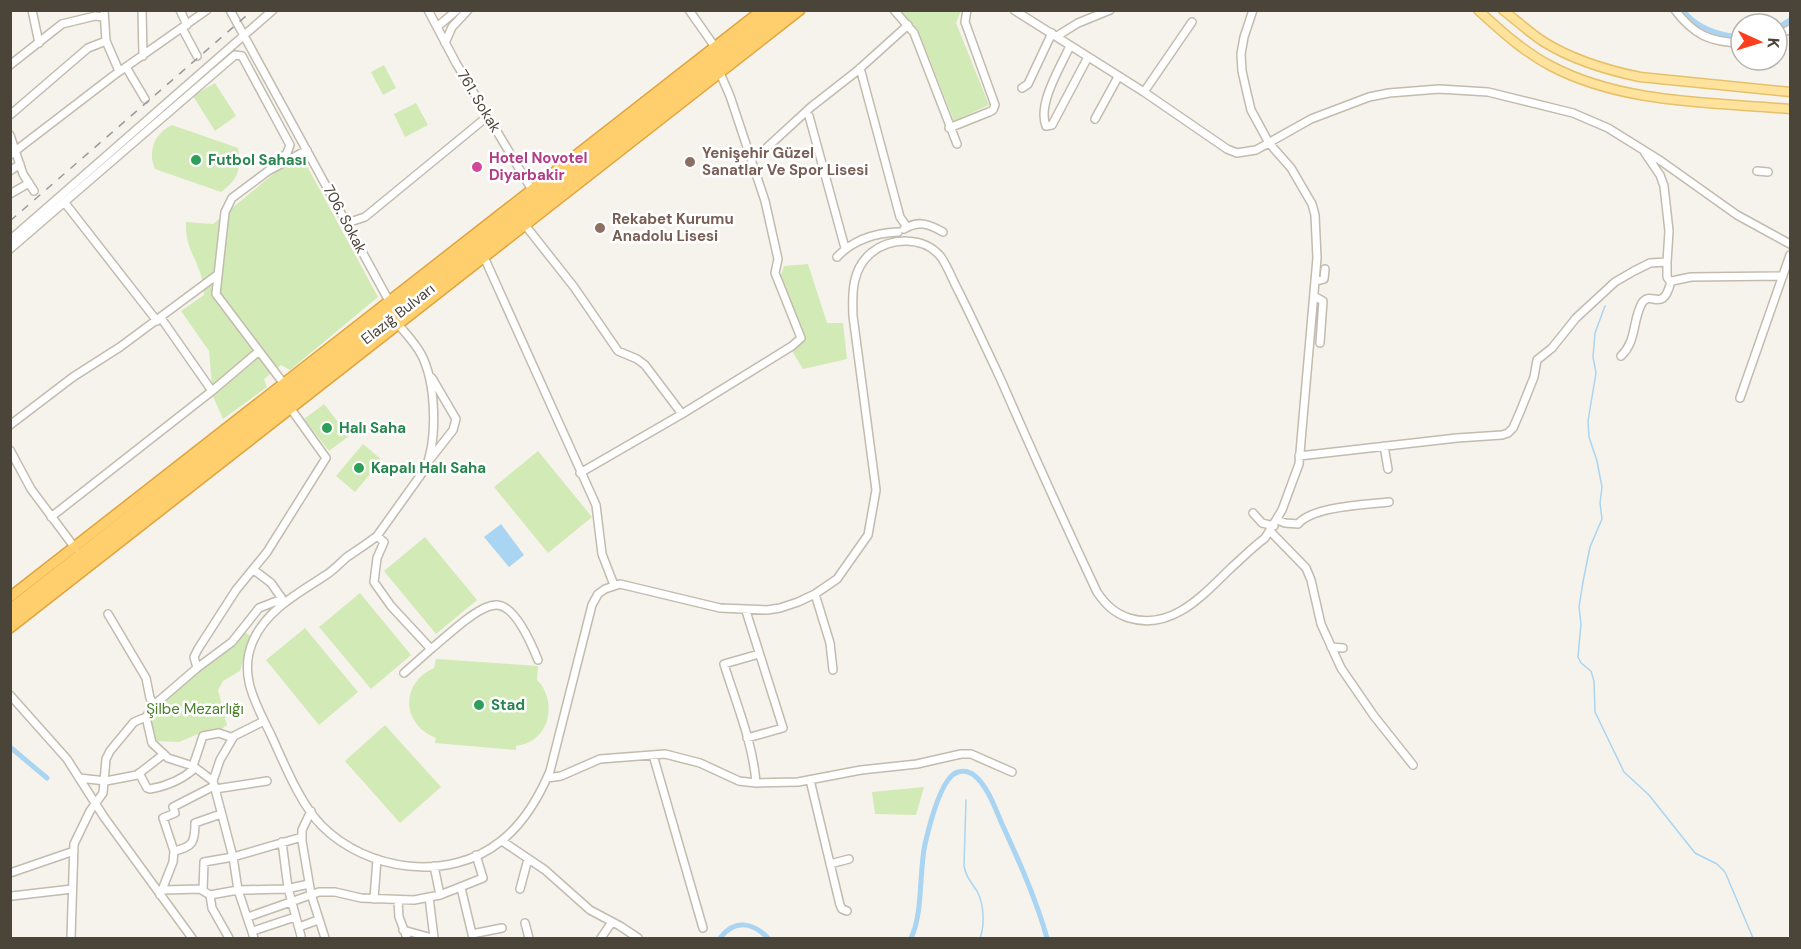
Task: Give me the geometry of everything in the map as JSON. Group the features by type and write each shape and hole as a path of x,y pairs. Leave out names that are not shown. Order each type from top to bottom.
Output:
{"highway":[{"path":"10,597 762,10"},
{"name":"Elazığ Bulvarı","path":"10,609 774,10"},
{"name":"Elazığ Bulvarı","path":"10,620 788,10"},
{"path":"10,628 800,10"},
{"path":"79,566 111,550"}],"main road":[{"path":"1478,10 1513,41 1536,57 1552,67 1594,85 1645,96 1791,109"},
{"path":"1503,10 1543,41 1574,57 1617,72 1640,77 1791,92"}],"street":[{"path":"32,10 39,43"},
{"path":"142,10 143,56"},
{"path":"180,10 197,56"},
{"path":"13,154 123,69 207,10"},
{"name":"706. Sokak","path":"230,10 389,301"},
{"path":"10,240 273,10"},
{"name":"761. Sokak","path":"429,10 532,190"},
{"path":"437,27 458,10"},
{"path":"446,43 452,27 468,10"},
{"path":"689,10 715,47"},
{"path":"894,10 914,33 957,144"},
{"path":"950,128 993,110 994,105 965,22 967,10"},
{"path":"1014,10 1144,92 1227,149 1238,153 1248,152 1311,119 1369,98 1397,92 1439,89 1488,92 1573,112 1608,128 1737,215 1791,244"},
{"path":"1022,88 1028,84 1054,35 1110,10"},
{"path":"283,601 262,624 253,641 246,662 247,675 252,694 264,721 303,801 321,825 366,856 416,867 465,860 502,841 517,826 539,797 547,778 592,605 598,594 614,585 629,585 720,608 746,610 780,608 815,594 837,579 868,536 876,490 852,295 856,273 864,259 877,248 907,240 922,243 940,256 977,328 1056,506 1097,592 1106,605 1120,615 1136,620 1152,621 1168,618 1189,607 1209,591 1274,526 1296,474 1299,456 1317,258 1315,215 1312,204 1291,168 1269,142 1251,110 1242,71 1241,54 1253,10"},
{"path":"1675,10 1691,29 1701,36 1729,42"},
{"path":"10,65 62,24 104,14 106,41 145,99"},
{"path":"1144,92 1192,22"},
{"path":"750,156 761,153 811,106 860,69 908,25"},
{"path":"10,115 88,48 106,41"},
{"path":"1070,46 1046,100 1043,118 1046,126 1052,125 1088,57"},
{"path":"10,249 235,55 239,54 248,66 290,145 287,153 268,171 232,198 225,213 216,294 284,384"},
{"path":"860,69 900,217 907,227"},
{"path":"580,472 682,414 792,346 801,338 775,273 778,259 765,201 730,96 720,73"},
{"path":"1095,119 1118,77"},
{"path":"347,223 365,217 488,116"},
{"path":"809,116 845,248"},
{"path":"10,135 13,154 34,191"},
{"path":"1642,149 1664,186 1669,231 1667,277 1671,281"},
{"path":"268,171 307,150"},
{"path":"10,171 20,164"},
{"path":"1757,171 1768,172"},
{"path":"10,194 29,183"},
{"path":"64,203 159,319 212,391"},
{"path":"837,257 845,248 880,233 898,232 919,223 932,225 943,232"},
{"path":"525,225 574,287 618,351 637,359 645,366 682,414"},
{"path":"897,242 898,232"},
{"path":"1740,398 1791,255"},
{"path":"484,257 596,506 602,554 614,585"},
{"path":"1299,456 1508,433 1520,412 1534,377 1537,360 1552,348 1576,318 1624,277 1650,263 1667,262"},
{"path":"1315,281 1324,279 1326,269"},
{"path":"10,425 73,377 159,319 217,275"},
{"path":"1671,281 1691,277 1783,276"},
{"path":"1621,356 1631,343 1643,301 1664,299 1671,281"},
{"path":"1314,296 1323,301 1320,343"},
{"path":"71,939 74,851 79,832 103,793 106,759 110,751 134,722 146,717 154,705 196,668 232,642 259,608 283,601 329,573 377,536 453,430 456,419 420,353 398,324"},
{"path":"51,517 212,391 259,351"},
{"path":"428,370 433,412 428,462"},
{"path":"196,668 194,657 198,649 236,590 254,570 326,458 291,409"},
{"path":"1384,447 1388,469"},
{"path":"10,450 31,489"},
{"path":"10,463 75,548"},
{"path":"1253,513 1262,523 1274,526 1293,525 1298,524 1308,515 1324,511 1389,502"},
{"path":"1274,526 1305,568 1311,580 1321,624 1330,636 1331,647 1341,668 1374,717 1413,765"},
{"path":"377,536 384,542 377,558 374,582 391,606 431,649"},
{"path":"254,570 271,583 283,601"},
{"path":"815,594 830,643 833,670"},
{"path":"404,673 486,607 499,605 508,610 528,635 538,660"},
{"path":"746,610 783,728 747,738"},
{"path":"108,614 146,678 150,698 154,705"},
{"path":"1331,647 1343,648"},
{"path":"756,783 747,738 724,664 759,654"},
{"path":"10,695 67,759 96,804 162,892 192,939"},
{"path":"146,717 152,743 168,758 194,767 214,785"},
{"path":"264,721 233,738 220,760 214,785 233,857 238,890 253,935 295,917"},
{"path":"139,773 147,788 165,786 188,774 194,767 203,736 219,733 233,738"},
{"path":"79,778 105,781 139,773 164,754"},
{"path":"547,778 561,776 600,759 665,754 700,763 739,781 774,784 861,770 917,764 961,754 971,754 1012,772"},
{"path":"653,755 703,928"},
{"path":"810,780 840,905 847,911"},
{"path":"162,892 174,851 163,818 175,813 173,807 214,785 267,781"},
{"path":"311,811 302,830 302,837 311,894 325,939"},
{"path":"174,851 188,847 192,843 195,837 195,823 221,814"},
{"path":"229,939 212,908 207,893 204,862 233,857 302,837"},
{"path":"502,841 544,870 590,910 612,921 638,939"},
{"path":"282,842 288,888 301,936"},
{"path":"10,873 74,851"},
{"path":"248,917 319,892 335,892 398,901 440,895 483,878 476,855"},
{"path":"520,889 528,859"},
{"path":"830,864 849,859"},
{"path":"374,899 377,860"},
{"path":"434,866 440,895"},
{"path":"162,892 207,893 288,888 309,884"},
{"path":"461,888 472,936 502,928"},
{"path":"12,896 72,890"},
{"path":"403,930 433,939 429,897"},
{"path":"398,901 403,930 407,939"},
{"path":"299,927 318,920"},
{"path":"601,939 612,921"},
{"path":"525,923 529,939"}],"green space":[{"path":"901,11 961,11 956,23 989,105 954,121 918,30"},
{"path":"384,65 396,88 383,95 371,72"},
{"path":"215,83 236,116 215,131 193,96"},
{"path":"416,103 428,125 405,137 394,114"},
{"name":"Futbol Sahası","path":"172,125 238,148 239,168 235,178 221,192 155,169 152,156 154,143 166,128"},
{"path":"302,157 378,297 290,370 281,365 264,379 267,387 223,419 213,396 209,351 181,311 204,295 201,275 188,244 186,222 213,224 283,166"},
{"path":"808,264 827,323 843,323 847,359 803,369 792,351 805,341 781,275 784,266"},
{"name":"Halı Saha","path":"324,404 349,436 329,451 304,419"},
{"name":"Kapalı Halı Saha","path":"363,444 382,460 355,492 336,476"},
{"path":"538,451 592,517 548,553 494,487"},
{"path":"425,537 477,600 436,634 384,571"},
{"path":"360,593 411,655 371,689 319,627"},
{"path":"305,628 358,692 319,725 266,660"},
{"name":"Şilbe Mezarlığı","path":"245,632 250,636 240,671 223,681 218,690 227,725 220,730 198,734 179,742 154,741 152,722 154,714 165,700"},
{"name":"Stad","path":"436,659 538,666 537,680 546,694 549,710 545,726 530,742 516,746 516,750 435,743 436,738 424,732 416,723 409,703 410,693 415,683 434,668"},
{"path":"385,725 441,787 400,823 345,761"},
{"path":"924,787 916,815 875,814 872,792"}],"water":[{"path":"501,524 524,555 509,567 484,537"}],"waterway":[{"path":"1683,10 1701,26 1729,36"},
{"path":"1605,306 1595,333 1593,357 1596,373 1588,421 1589,437 1602,487 1600,503 1602,519 1590,547 1583,582 1579,607 1581,624 1578,657 1581,663 1591,671 1594,681 1595,712 1624,772 1649,795 1695,853 1717,864 1725,872 1753,938"},
{"path":"10,747 47,778"},
{"path":"911,938 919,905 923,855 933,815 946,783 952,776 963,771 975,776 991,798 1027,880 1047,938"},
{"path":"966,800 964,866 981,902 983,921 980,938"},
{"path":"720,938 738,925 750,926 768,938"}],"railway":[{"path":"10,221 253,10"}],"place":[{"name":"Futbol Sahası","path":"196,160"},
{"name":"Yenişehir Güzel Sanatlar Ve Spor Lisesi","path":"690,162"},
{"name":"Hotel Novotel Diyarbakir","path":"477,167"},
{"name":"Rekabet Kurumu Anadolu Lisesi","path":"600,228"},
{"name":"Halı Saha","path":"327,428"},
{"name":"Kapalı Halı Saha","path":"359,468"},
{"name":"Stad","path":"479,705"}]}
